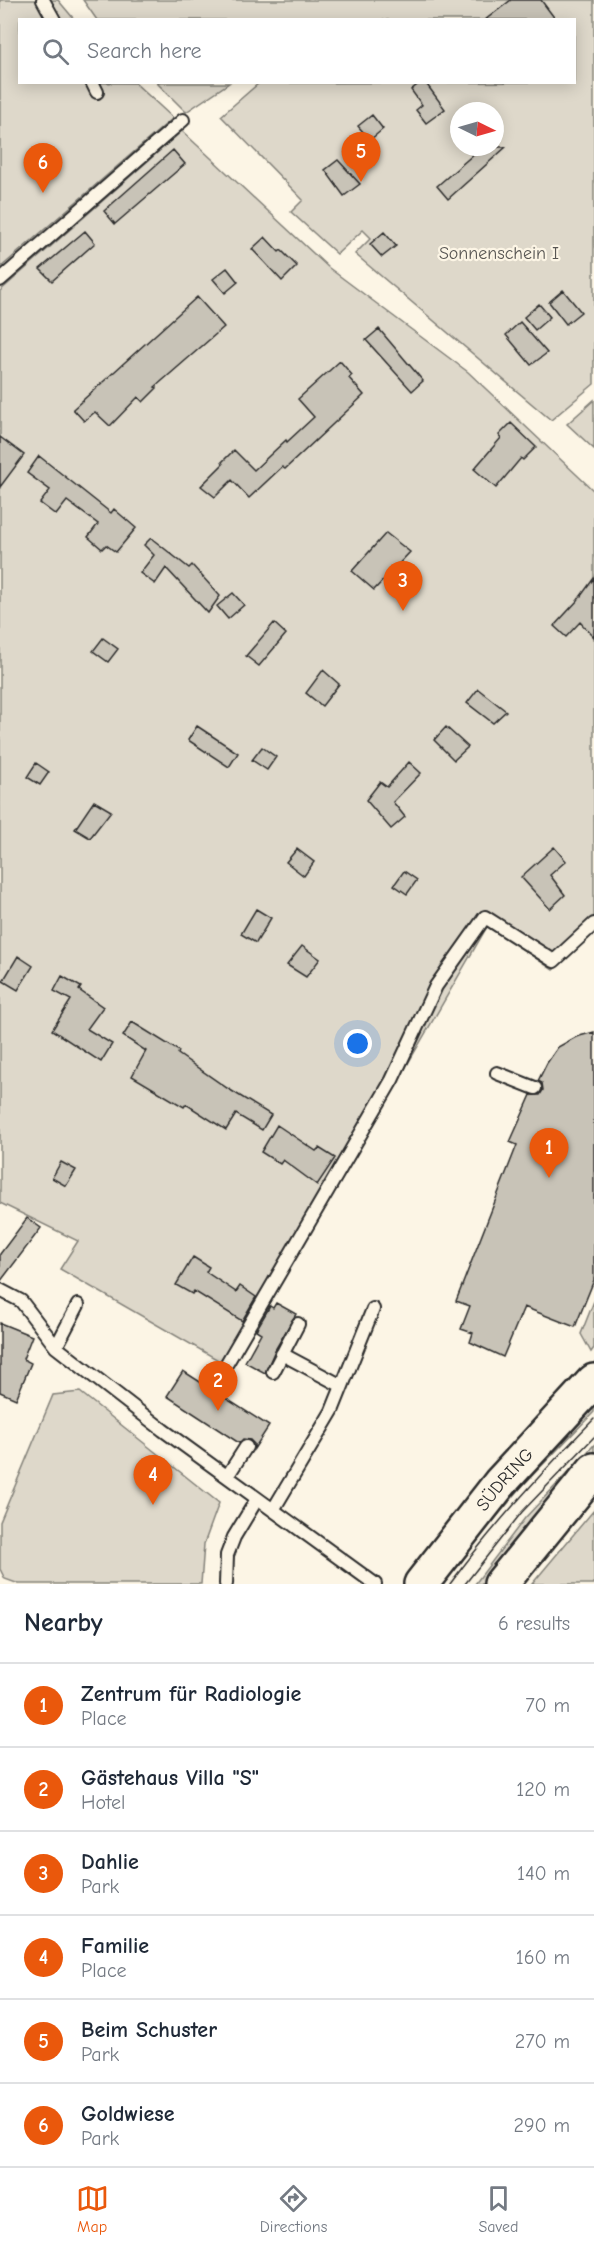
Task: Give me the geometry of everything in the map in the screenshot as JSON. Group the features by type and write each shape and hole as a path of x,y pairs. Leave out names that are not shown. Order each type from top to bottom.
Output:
{"main road":[{"name":"SÜDRING","path":"421,1584 500,1483 594,1381"},
{"path":"501,1584 594,1470"}],"lane":[{"path":"43,0 53,18"},
{"path":"0,279 183,120"},
{"path":"227,1363 392,1080 436,986 485,917 554,961 594,924"},
{"path":"497,1073 535,1088"},
{"path":"0,1290 21,1301 56,1347 257,1499 375,1584"},
{"path":"56,1347 78,1305"},
{"path":"273,1510 326,1422 373,1309"},
{"path":"273,1372 298,1324"},
{"path":"282,1354 342,1386"},
{"path":"228,1475 246,1447"},
{"path":"226,1584 227,1555 234,1537 257,1499"}],"green space":[{"path":"0,0 58,0 73,18 18,18 18,84 136,84 173,118 0,268"},
{"name":"Sonnenschein I","path":"83,0 594,0 594,384 551,420 355,254 371,238 363,230 337,254 291,212 303,200 221,116 258,84 576,84 576,18 96,18"},
{"path":"158,84 228,84 186,112"},
{"path":"182,131 329,268 468,372 594,491 594,933 553,970 488,925 232,1368 60,1269 78,1241 0,1203 0,291"},
{"path":"594,400 594,449 567,424"},
{"path":"594,1301 594,1348 591,1352 581,1334"},
{"path":"80,1392 219,1503 204,1544 201,1584 19,1584 5,1579 0,1569 0,1522 53,1395"},
{"path":"594,1398 594,1412 523,1485 481,1536 478,1534 511,1488"},
{"path":"594,1445 594,1453 572,1476 489,1584 475,1584 525,1518"},
{"path":"594,1510 594,1584 532,1584"}],"building":[{"path":"511,0 541,0 554,18 488,18"},
{"path":"418,84 426,84 445,109 426,123 416,110 422,105 411,90"},
{"path":"372,115 383,129 370,140 358,126"},
{"path":"173,150 185,164 115,224 104,211"},
{"path":"472,156 496,156 448,199 437,186"},
{"path":"338,160 360,184 344,196 325,170"},
{"path":"85,231 95,243 52,281 40,269"},
{"path":"384,232 396,246 382,257 370,244"},
{"path":"265,237 297,266 282,281 252,249"},
{"path":"227,268 238,282 225,293 213,279"},
{"path":"563,290 581,312 566,324 549,302"},
{"path":"197,297 224,327 155,387 157,388 143,402 138,397 110,426 95,412 84,421 73,409"},
{"path":"539,304 550,317 535,330 524,317"},
{"path":"520,322 547,353 531,365 506,335"},
{"path":"379,329 423,381 412,391 366,340"},
{"path":"340,361 352,375 349,378 364,395 285,469 282,467 249,498 232,480 215,497 201,486 234,450 254,470 286,440 287,442 314,417 298,399"},
{"path":"511,423 536,447 523,460 521,458 496,488 474,469 501,438 499,435"},
{"path":"0,437 24,455 0,487"},
{"path":"39,456 111,513 114,509 136,528 116,552 106,545 102,549 88,537 98,524 67,501 56,515 40,503 50,490 27,473"},
{"path":"386,533 410,552 374,590 352,571"},
{"path":"151,538 189,568 192,565 220,596 208,613 166,568 155,584 140,573 154,555 144,545"},
{"path":"594,578 594,637 580,622 566,637 554,626"},
{"path":"233,593 244,605 228,619 217,606"},
{"path":"274,623 286,634 259,666 246,656"},
{"path":"103,638 118,649 108,662 93,651"},
{"path":"323,670 339,684 322,706 306,693"},
{"path":"478,689 506,711 493,723 467,703"},
{"path":"197,726 238,753 229,767 188,740"},
{"path":"446,727 468,747 454,760 434,740"},
{"path":"262,747 276,757 267,770 252,760"},
{"path":"409,762 421,773 393,802 405,817 391,829 366,800 380,782 387,787"},
{"path":"36,763 49,772 40,785 27,777"},
{"path":"94,801 111,811 90,838 75,829"},
{"path":"554,847 566,861 550,875 565,895 550,909 521,877"},
{"path":"297,849 314,862 304,876 286,862"},
{"path":"404,871 417,880 407,894 394,885"},
{"path":"256,909 271,918 256,943 241,934"},
{"path":"302,946 320,959 306,977 287,965"},
{"path":"18,956 33,966 18,990 3,981"},
{"path":"62,976 81,987 79,990 103,1007 87,1029 112,1044 101,1062 52,1030 71,1000 54,991"},
{"path":"132,1022 179,1051 178,1054 271,1115 262,1130 236,1114 226,1130 186,1104 184,1107 132,1076 146,1051 123,1036"},
{"path":"594,1032 594,1280 575,1327 524,1307 503,1357 470,1342 473,1333 461,1329 470,1306 456,1301 517,1145 510,1142 531,1095 540,1095 543,1090 542,1083 538,1081 547,1063 558,1047 576,1037"},
{"path":"277,1125 316,1151 319,1148 335,1158 317,1185 283,1160 280,1164 261,1152"},
{"path":"61,1162 76,1170 66,1186 52,1178"},
{"path":"27,1218 41,1228 0,1282 0,1254"},
{"path":"193,1257 209,1267 206,1272 236,1292 240,1286 256,1297 242,1321 194,1291 192,1294 176,1285"},
{"path":"276,1303 296,1314 275,1350 265,1373 245,1362 261,1333 256,1330 270,1306 273,1308"},
{"path":"0,1323 32,1336 23,1359 31,1363 16,1399 0,1392"},
{"path":"183,1371 269,1426 254,1449 254,1444 250,1440 243,1439 239,1443 167,1396"}],"tram line":[{"path":"450,1584 519,1499 594,1419"},
{"path":"465,1584 522,1512 594,1437"}],"place":[{"name":"Beim Schuster","path":"361,182"},
{"name":"Goldwiese","path":"43,193"},
{"name":"Dahlie","path":"403,611"},
{"name":"Zentrum für Radiologie","path":"549,1178"},
{"name":"Gästehaus Villa \"S\"","path":"218,1411"},
{"name":"Familie","path":"153,1505"}]}
